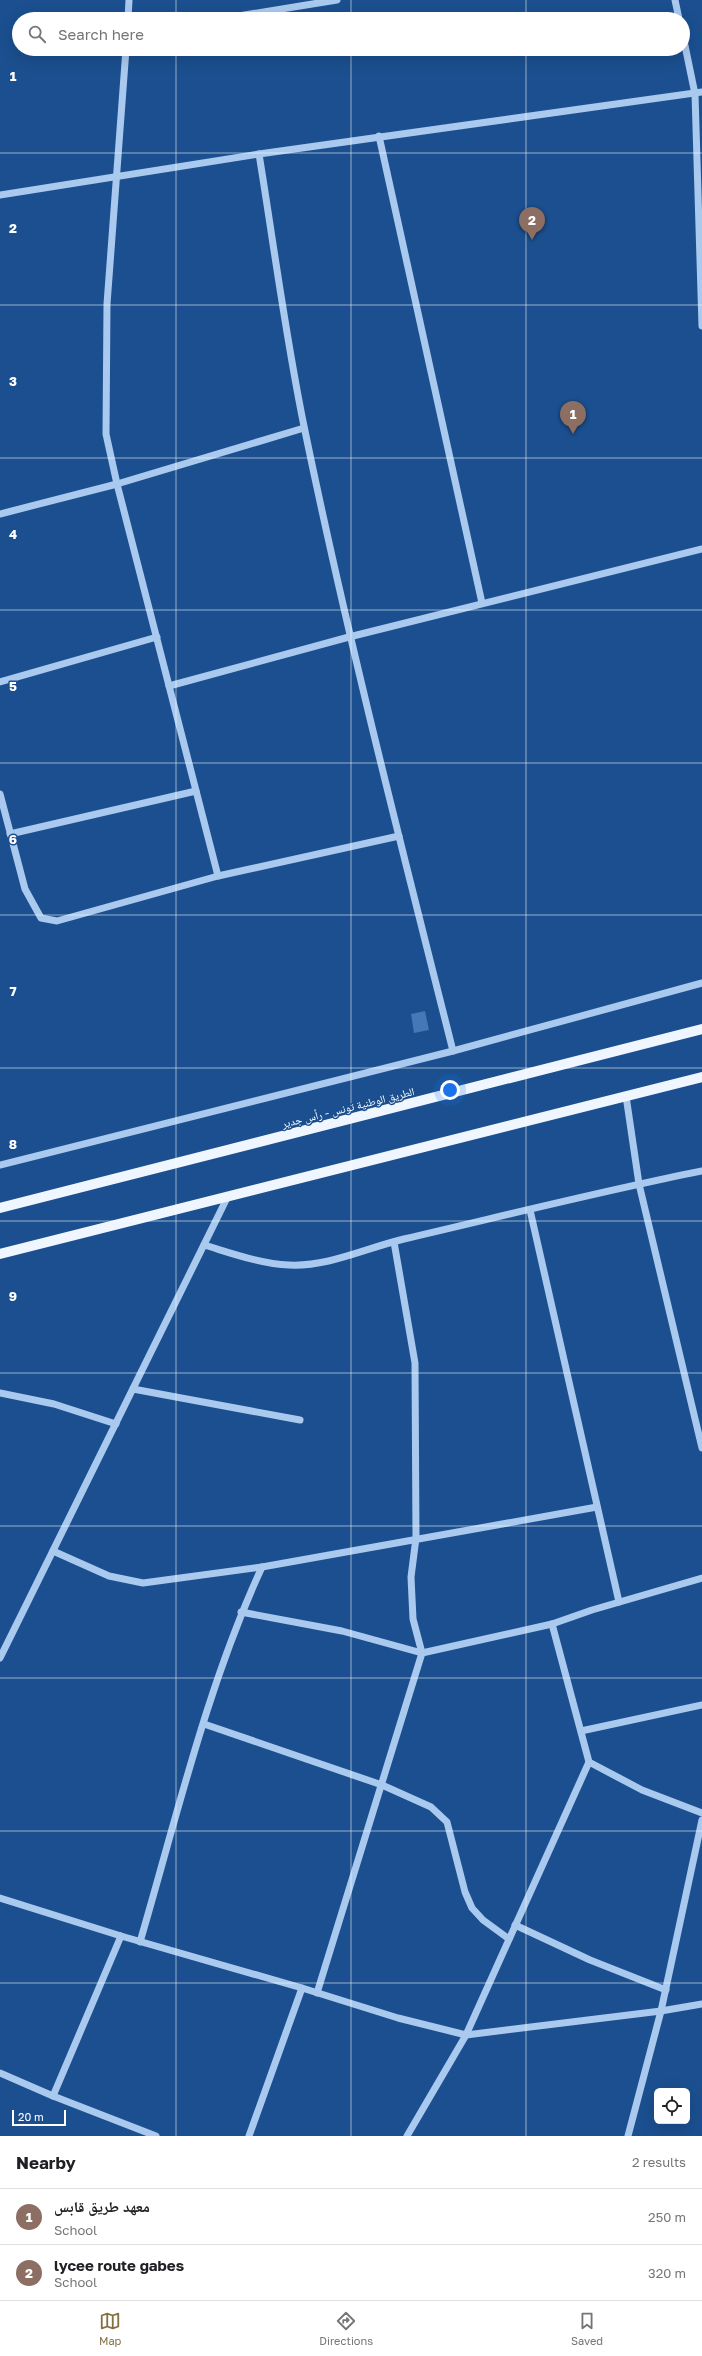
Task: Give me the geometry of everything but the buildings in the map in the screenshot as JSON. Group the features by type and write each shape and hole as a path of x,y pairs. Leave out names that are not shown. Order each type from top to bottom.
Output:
{"main road":[{"name":"الطريق الوطنية تونس - رأس جدير","path":"0,1208 702,1029"},
{"path":"0,1254 702,1077"}],"street":[{"path":"128,12 129,0"},
{"path":"263,12 337,0"},
{"path":"675,0 678,12"},
{"path":"125,56 107,304 106,434 117,484 218,876"},
{"path":"689,56 699,93 702,326"},
{"path":"0,195 379,136 699,93"},
{"path":"379,136 482,603"},
{"path":"259,154 304,428 349,637 378,744 399,836 453,1051"},
{"path":"0,514 117,484 304,428"},
{"path":"169,686 349,637 702,549"},
{"path":"0,682 157,638"},
{"path":"10,834 196,791"},
{"path":"0,794 24,889 40,918 57,921 218,876 399,836"},
{"path":"0,1165 453,1051 702,983"},
{"path":"626,1096 639,1184 702,1448"},
{"path":"204,1245 239,1256 289,1265 318,1264 394,1242 639,1184 702,1171"},
{"path":"0,1658 228,1196"},
{"path":"530,1210 619,1602"},
{"path":"317,1993 422,1653 413,1619 411,1577 416,1538 415,1363 394,1242"},
{"path":"133,1389 300,1420"},
{"path":"0,1393 54,1404 116,1424"},
{"path":"53,1551 109,1576 143,1584 262,1567 416,1538 597,1507"},
{"path":"140,1942 204,1724 241,1612 262,1567"},
{"path":"241,1612 342,1631 422,1653 552,1624 619,1602 702,1578"},
{"path":"407,2136 466,2035 590,1762 552,1624"},
{"path":"581,1731 702,1705"},
{"path":"204,1724 382,1785 431,1807 447,1822 465,1892 472,1908 483,1920 509,1939"},
{"path":"590,1762 642,1790 702,1813"},
{"path":"628,2136 666,1990 702,1820"},
{"path":"0,1898 120,1936 302,1988 398,2018 466,2035 661,2011 702,2004"},
{"path":"515,1925 590,1960 666,1990"},
{"path":"53,2096 120,1936"},
{"path":"249,2136 302,1988"},
{"path":"0,2073 53,2096 156,2136"}],"place":[{"name":"lycee route gabes","path":"532,240"},
{"name":"معهد طريق قابس","path":"573,434"}]}
